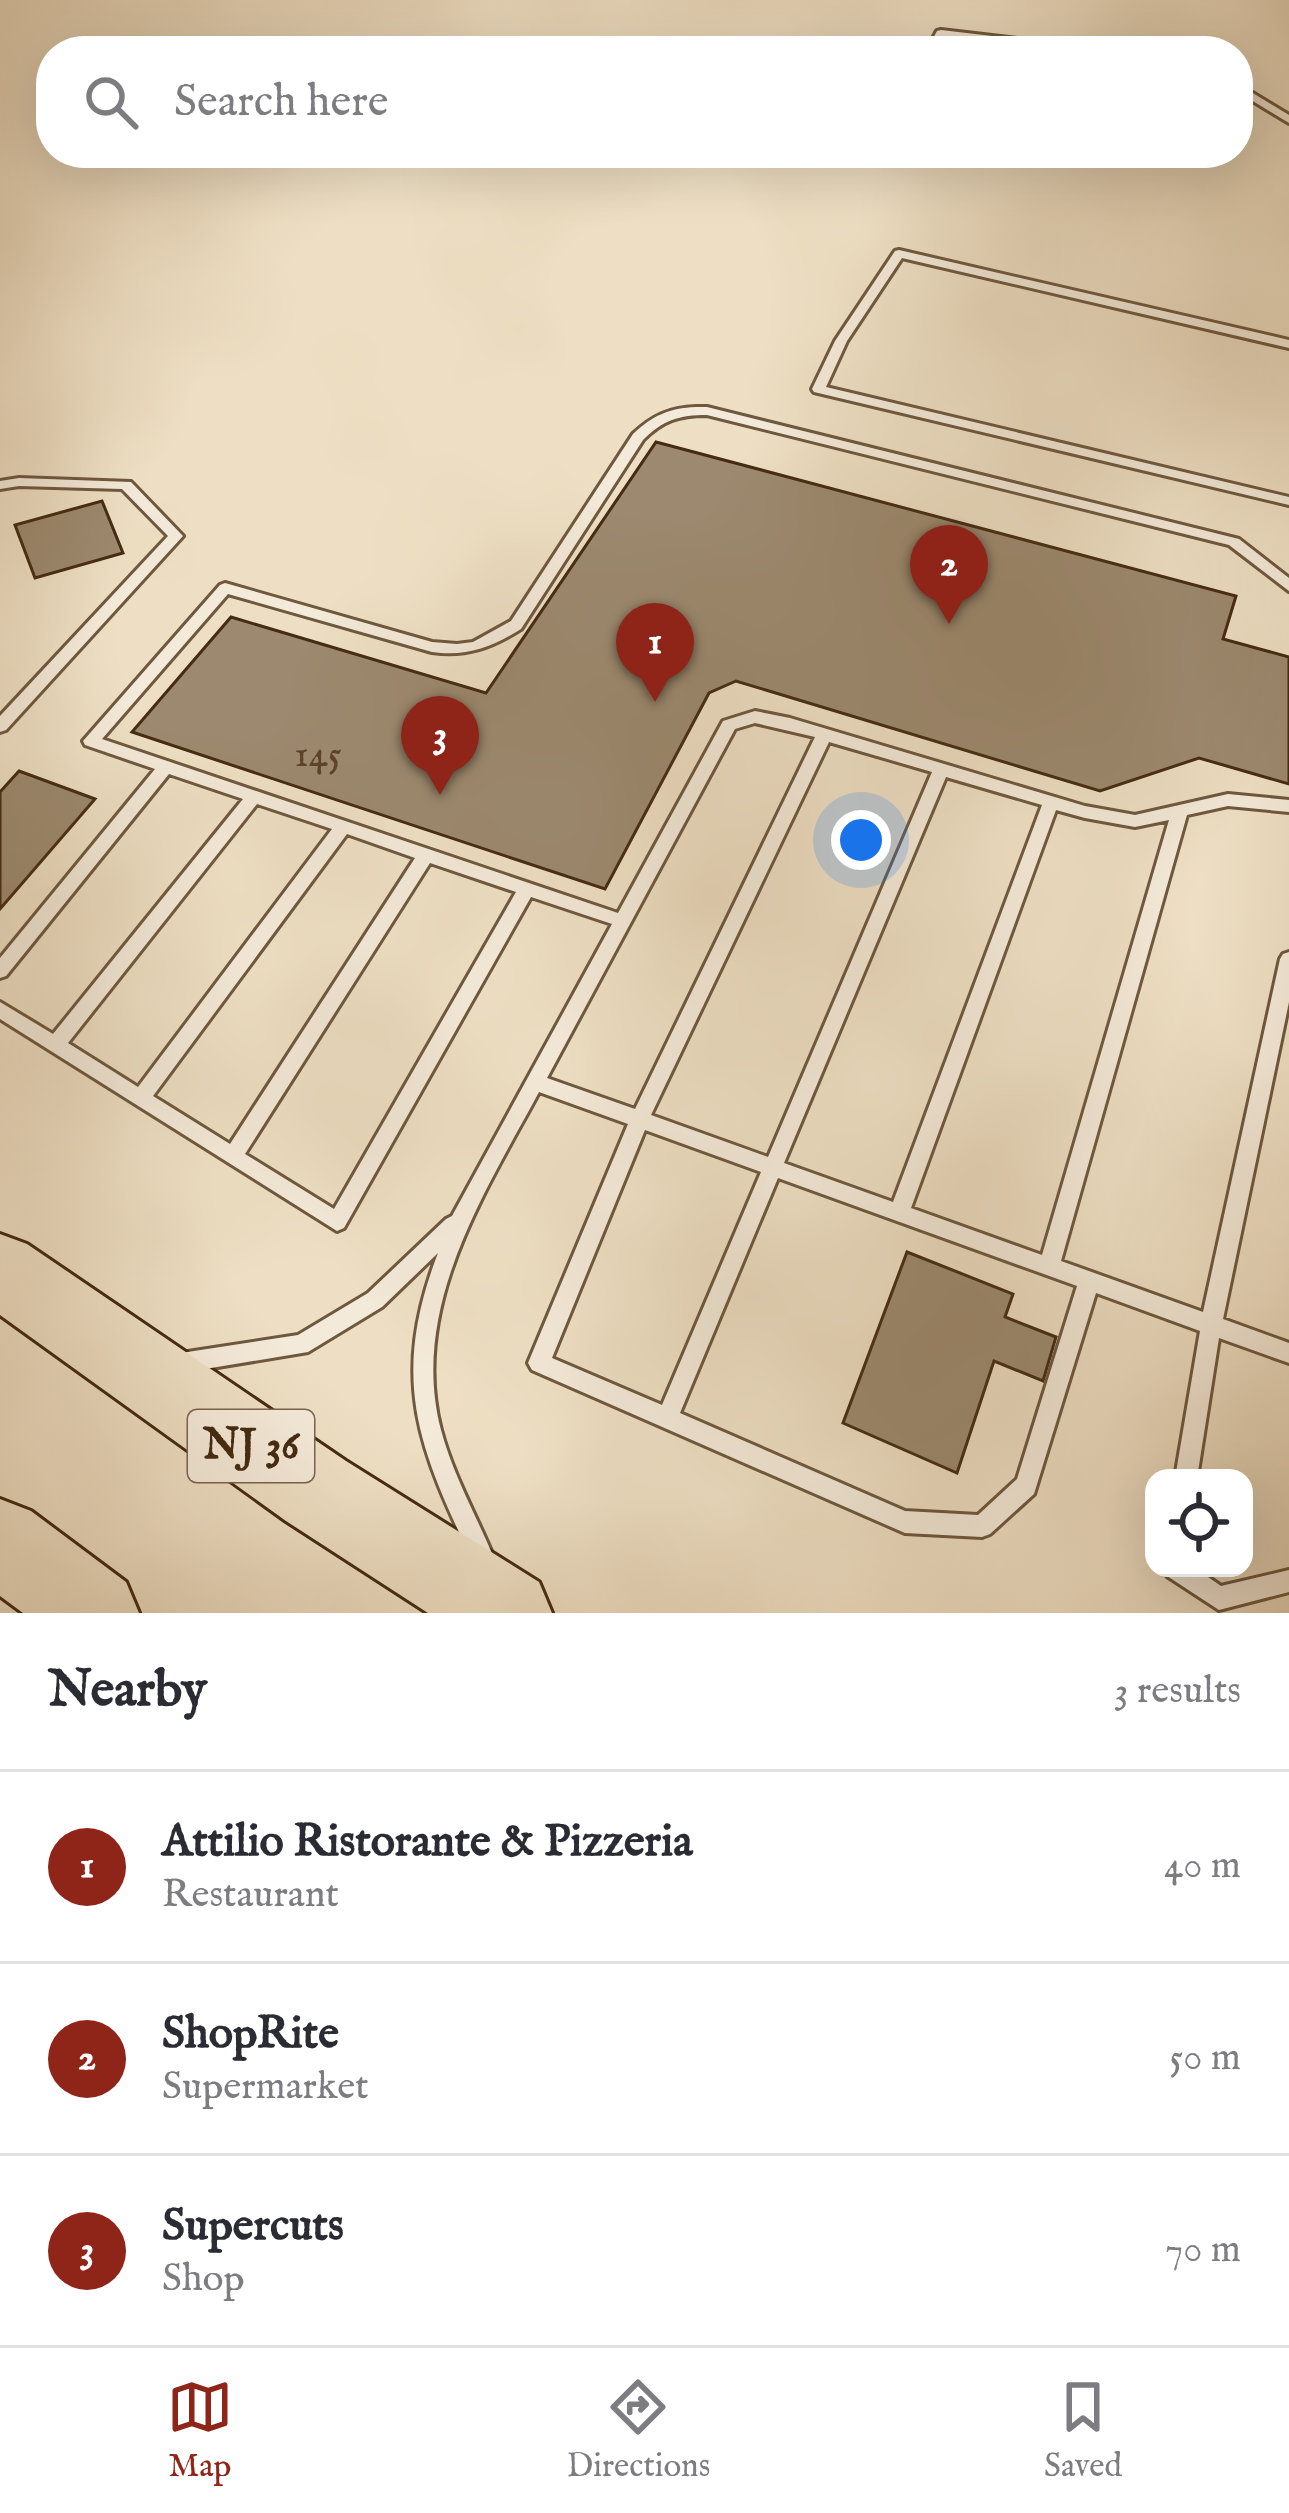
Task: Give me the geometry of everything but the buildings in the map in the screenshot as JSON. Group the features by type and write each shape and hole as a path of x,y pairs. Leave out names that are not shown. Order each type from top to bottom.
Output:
{"highway":[{"name":"NJ 36","path":"0,1270 316,1491 509,1613"},
{"path":"0,1542 95,1613"}],"lane":[{"path":"1253,97 1289,120"},
{"path":"1289,344 899,254 841,340 819,389 1289,501"},
{"path":"622,921 525,892 91,741 224,588 432,647 461,652 488,642 516,625 638,437 659,415 676,410 707,411 1234,542 1289,586"},
{"path":"0,485 126,485 176,536 0,726"},
{"path":"509,1613 446,1484 425,1422 421,1359 432,1290 462,1216 729,725 755,717 1051,802 1135,821 1247,798 1289,806"},
{"path":"825,734 639,1120 539,1363 905,1522 982,1526 1026,1486 1089,1281"},
{"path":"0,971 166,766"},
{"path":"667,1418 941,769"},
{"path":"56,1045 254,796"},
{"path":"899,1213 1051,802"},
{"path":"1049,1267 1179,814"},
{"path":"140,1098 343,827"},
{"path":"233,1156 426,855"},
{"path":"0,1010 338,1222 525,892"},
{"path":"1187,1469 1211,1325 1289,959"},
{"path":"535,1082 1289,1353"},
{"path":"142,1369 302,1345 375,1300 462,1216"},
{"path":"1188,1577 1219,1598 1289,1581"}],"place":[{"name":"ShopRite","path":"949,624"},
{"name":"Attilio Ristorante & Pizzeria","path":"655,702"},
{"name":"Supercuts","path":"440,795"}]}
